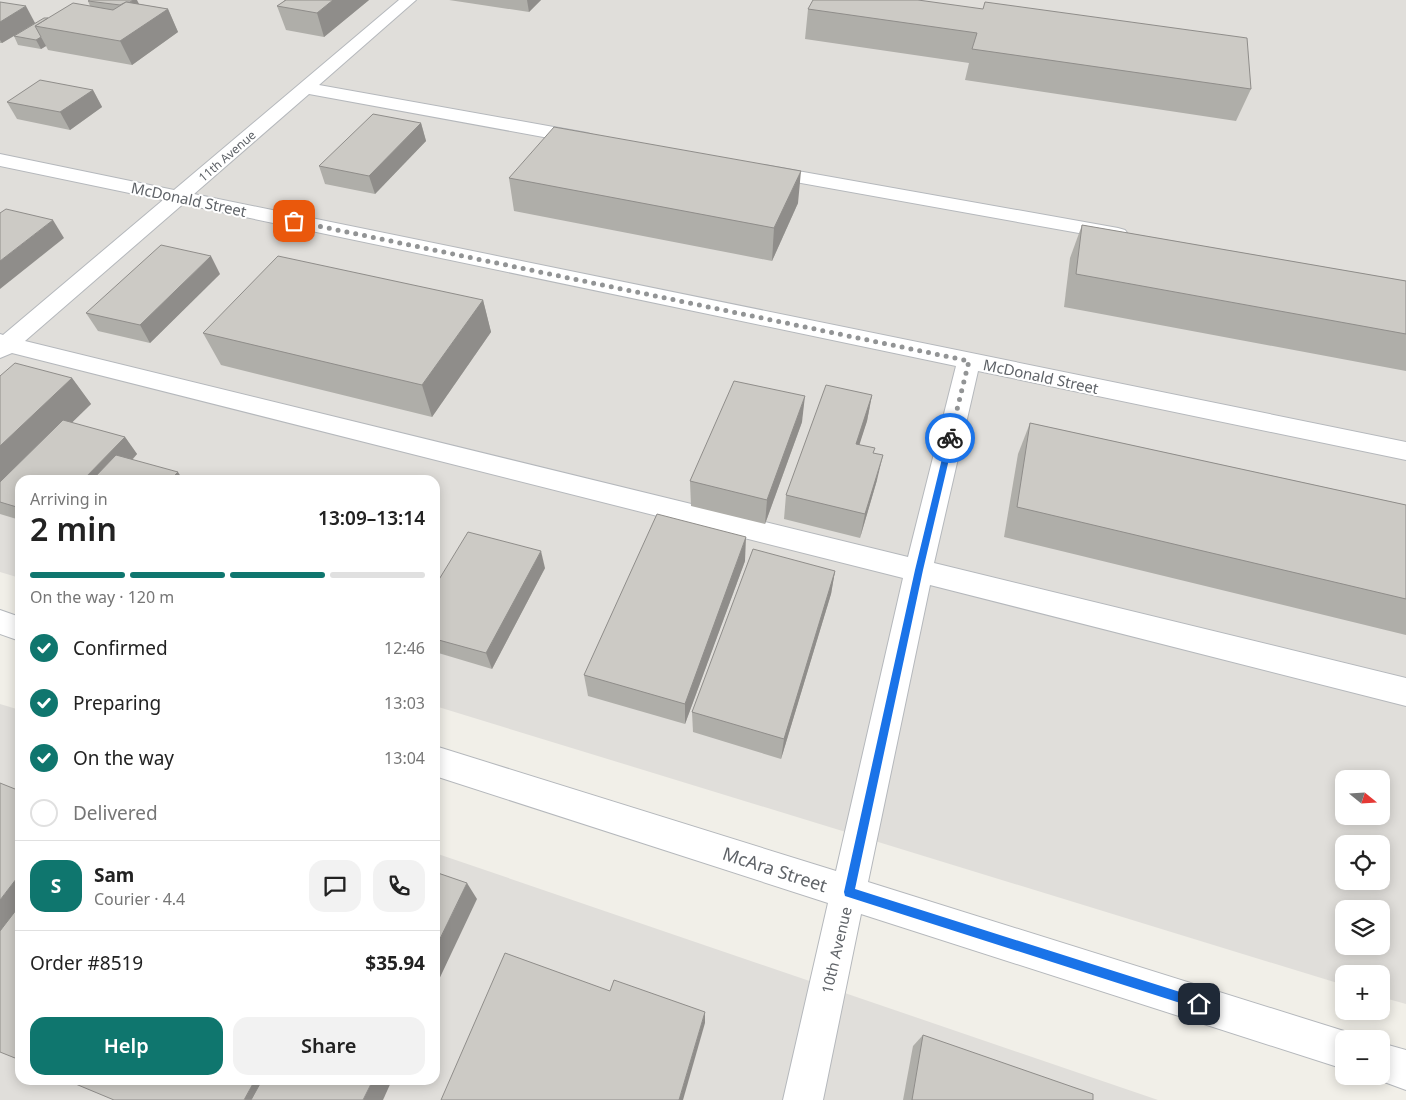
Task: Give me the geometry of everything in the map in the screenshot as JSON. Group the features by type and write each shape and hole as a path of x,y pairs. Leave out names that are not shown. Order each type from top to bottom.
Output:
{"street":[{"name":"11th Avenue","path":"3,345 408,0"},
{"path":"305,88 610,143"},
{"name":"McDonald Street","path":"0,160 1406,451"},
{"path":"747,168 1141,238"},
{"path":"3,345 919,570 1406,692"},
{"name":"10th Avenue","path":"803,1100 919,570 969,361"},
{"path":"0,622 15,626"},
{"name":"McAra Street","path":"440,763 1335,1047"},
{"path":"1390,1065 1406,1070"}],"shaded area":[{"path":"0,0 1406,0 1406,1004 1390,1000 1390,965 1335,965 1335,982 440,708 440,475 15,475 15,576 0,572"},
{"path":"0,704 15,708 15,1085 440,1085 440,855 1158,1100 0,1100"}],"building":[{"path":"133,0 120,5 88,1"},
{"path":"286,0 333,0 317,13 277,6"},
{"path":"813,0 918,0 983,9 985,2 1247,38 1251,89 972,49 977,33 808,9"},
{"path":"0,2 26,6 0,22"},
{"path":"126,2 168,9 120,41 35,26 73,3 113,10"},
{"path":"44,18 48,18 35,26 41,37 36,40 14,36"},
{"path":"40,80 93,90 60,112 7,102"},
{"path":"373,114 421,123 369,176 319,166"},
{"path":"554,127 801,171 774,228 509,178"},
{"path":"6,209 53,220 0,261 0,213"},
{"path":"1082,225 1406,281 1406,334 1076,274"},
{"path":"161,245 211,256 140,325 86,313"},
{"path":"278,256 483,300 422,385 203,333"},
{"path":"15,363 72,378 0,446 0,376"},
{"path":"734,381 805,396 767,500 690,481"},
{"path":"826,385 872,395 856,444 875,448 873,453 883,455 865,514 786,495"},
{"path":"63,420 125,437 88,475 15,475 15,506 0,502 0,482"},
{"path":"1030,423 1406,505 1406,599 1017,507"},
{"path":"116,455 178,472 175,475 97,475"},
{"path":"657,514 746,537 685,704 584,675"},
{"path":"468,532 541,551 486,653 440,640 440,578"},
{"path":"753,549 835,571 784,739 692,712"},
{"path":"0,783 15,789 15,880 0,900"},
{"path":"440,874 467,883 440,939"},
{"path":"15,912 15,1058 0,1052 0,931"},
{"path":"505,953 610,991 614,980 705,1012 679,1100 441,1100"},
{"path":"923,1035 1093,1094 1093,1100 912,1100"},
{"path":"78,1085 252,1085 244,1100 114,1100"},
{"path":"259,1085 370,1085 363,1100 251,1100"}],"way so far":[{"path":"294,221 969,361 950,438"}],"route":[{"path":"950,438 919,570 849,892 1199,1004"}]}
